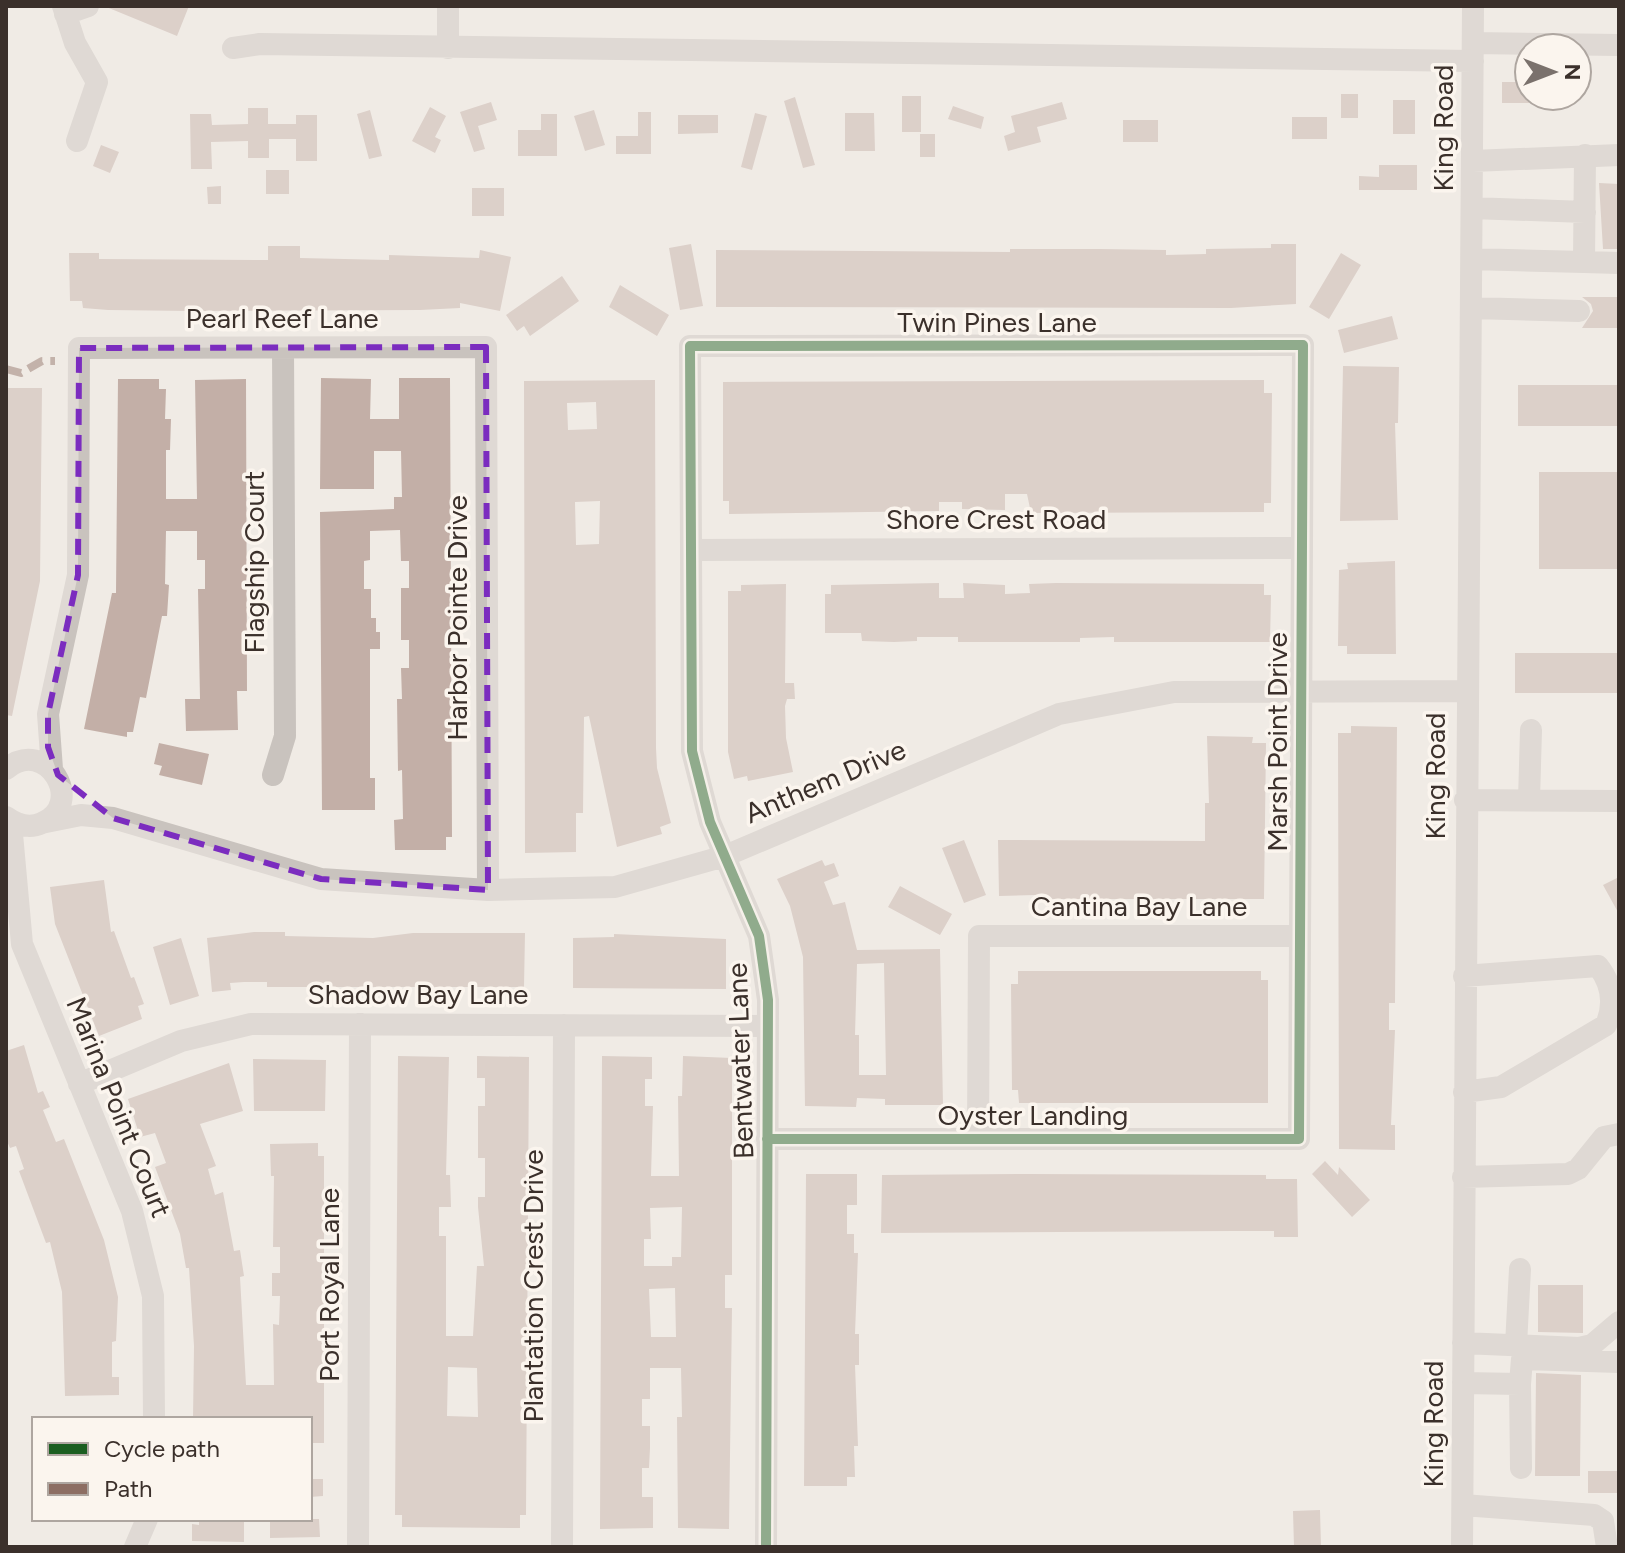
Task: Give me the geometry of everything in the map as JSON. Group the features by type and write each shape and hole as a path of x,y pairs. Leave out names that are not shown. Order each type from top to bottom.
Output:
{"street":[{"path":"77,141 97,82 75,43 64,10 88,6"},
{"path":"448,6 448,48"},
{"name":"King Road","path":"1462,1547 1473,6"},
{"path":"233,48 260,44 448,48 1473,52 1619,45"},
{"path":"1584,262 1585,155"},
{"path":"1473,161 1619,155"},
{"path":"1472,208 1585,212"},
{"path":"1472,259 1619,263"},
{"path":"1472,308 1579,311"},
{"name":"Twin Pines Lane","path":"690,346 1303,345"},
{"name":"Marsh Point Drive","path":"1299,1139 1303,345"},
{"name":"Bentwater Lane","path":"690,346 692,751 710,822 759,936 768,1026 766,1547"},
{"name":"Pearl Reef Lane","path":"48,714 78,575 79,348 486,347"},
{"name":"Harbor Pointe Drive","path":"486,347 488,890"},
{"name":"Flagship Court","path":"273,775 285,736 283,348"},
{"name":"Shore Crest Road","path":"691,550 1302,548"},
{"name":"Anthem Drive","path":"42,823 81,815 113,818 321,879 488,890 615,887 725,856 1059,714 1174,692 1466,691"},
{"path":"11,765 35,742 48,714"},
{"path":"14,869 27,838 61,801 48,714"},
{"path":"1529,800 1531,730"},
{"path":"11,765 37,760 55,772"},
{"name":"Anthem Drive","path":"55,772 82,800 113,818"},
{"path":"1465,800 1619,801"},
{"path":"6,817 21,826 42,823"},
{"name":"Marina Point Court","path":"6,817 12,834 22,944 132,1211 153,1296 154,1417"},
{"name":"Cantina Bay Lane","path":"978,1139 979,936 1300,936"},
{"path":"1464,976 1598,966 1607,978 1611,1012 1606,1025 1501,1087 1464,1092"},
{"name":"Shadow Bay Lane","path":"79,1084 181,1041 251,1024 768,1026"},
{"name":"Port Royal Lane","path":"358,1547 360,1024"},
{"name":"Plantation Crest Drive","path":"562,1547 564,1025"},
{"path":"1463,1177 1568,1174 1578,1169 1604,1137 1619,1134"},
{"name":"Oyster Landing","path":"767,1139 1299,1139"},
{"path":"1516,1345 1520,1269"},
{"path":"1463,1343 1579,1348 1592,1345 1619,1322"},
{"path":"1521,1468 1522,1359 1619,1362"},
{"path":"1463,1383 1520,1384"},
{"path":"1463,1505 1594,1515 1603,1521 1607,1547"},
{"path":"135,1547 146,1521"}],"highlighted area":[{"path":"486,347 488,890 321,879 113,818 58,775 48,747 48,714 78,575 79,348"}],"building":[{"path":"104,6 189,6 177,36"},
{"path":"1502,82 1513,82 1513,103 1502,103"},
{"path":"1341,94 1358,94 1358,118 1341,118"},
{"path":"902,96 921,96 921,132 902,132"},
{"path":"795,97 815,165 803,168 784,101"},
{"path":"1393,100 1415,100 1415,134 1393,134"},
{"path":"491,102 497,120 478,126 485,149 474,152 460,112"},
{"path":"1062,102 1067,119 1037,127 1041,142 1008,151 1004,136 1015,132 1011,116"},
{"path":"953,106 984,117 981,129 948,119"},
{"path":"430,107 446,116 435,137 441,140 435,153 412,141"},
{"path":"248,108 268,108 268,124 296,124 296,115 317,115 317,161 296,161 296,139 269,139 269,158 248,158 248,141 211,142 212,169 191,169 190,114 211,114 212,125 248,124"},
{"path":"370,110 382,156 369,159 357,114"},
{"path":"594,110 605,145 585,151 574,116"},
{"path":"638,112 651,112 651,154 616,154 616,136 638,136"},
{"path":"755,113 767,116 752,170 741,167"},
{"path":"845,113 874,113 875,151 845,151"},
{"path":"541,114 557,114 557,156 518,156 518,130 541,130"},
{"path":"678,115 718,115 718,133 678,134"},
{"path":"1292,117 1327,117 1327,139 1292,139"},
{"path":"1123,120 1158,120 1158,142 1123,142"},
{"path":"920,134 935,134 935,157 920,157"},
{"path":"101,145 119,152 110,173 93,166"},
{"path":"1379,165 1417,165 1417,190 1359,190 1359,176 1379,177"},
{"path":"266,170 289,170 289,194 266,194"},
{"path":"1599,183 1619,184 1619,249 1603,249"},
{"path":"221,186 221,204 208,204 207,187"},
{"path":"472,188 504,188 504,216 472,216"},
{"path":"691,244 703,306 680,310 669,248"},
{"path":"1271,244 1296,244 1296,304 1231,308 716,307 716,250 1010,252 1010,249 1100,249 1166,250 1166,255 1206,254 1206,249 1271,248"},
{"path":"268,246 300,246 300,258 389,260 389,255 479,258 480,250 511,257 500,311 460,303 460,308 420,310 108,310 83,308 82,301 70,301 69,253 99,253 99,259 268,260"},
{"path":"1341,253 1361,265 1329,319 1309,307"},
{"path":"562,276 579,301 530,336 524,326 517,331 506,315"},
{"path":"620,285 669,315 657,336 609,307"},
{"path":"1582,297 1619,297 1619,328 1582,328 1593,311 1591,304"},
{"path":"1392,316 1398,339 1344,353 1338,330"},
{"path":"1343,366 1399,367 1398,423 1395,423 1398,520 1340,521"},
{"path":"321,378 371,379 370,419 399,419 399,378 450,378 452,837 446,837 446,850 395,850 394,820 403,819 402,770 398,771 397,699 402,699 401,668 409,668 409,640 401,640 401,588 409,588 409,561 401,561 400,530 370,531 370,560 364,561 364,589 371,589 371,618 376,618 376,632 380,632 380,649 370,649 370,778 375,778 375,810 322,810 320,512 394,509 394,497 402,497 401,451 374,451 374,489 320,489"},
{"path":"118,379 159,379 159,389 166,389 165,419 171,419 170,450 166,450 166,499 197,499 195,380 246,379 247,691 237,691 238,730 186,731 185,699 200,699 198,589 205,589 205,560 197,560 197,531 166,531 167,616 162,616 146,698 140,697 133,732 127,732 127,737 84,729 112,593 116,593"},
{"path":"655,380 656,748 657,768 671,823 660,827 662,834 617,847 589,716 584,717 583,813 576,813 576,852 525,853 524,381","holes":["596,402 597,429 568,430 567,403","600,501 599,544 576,545 575,502"]},
{"path":"1264,380 1264,393 1272,393 1271,503 1264,503 1264,512 1031,513 1027,494 1005,494 1005,510 962,509 962,502 939,502 939,511 729,514 729,501 723,501 723,382"},
{"path":"1518,385 1619,385 1619,426 1518,426"},
{"path":"6,388 42,388 40,581 12,716 6,715"},
{"path":"1539,472 1619,472 1619,569 1539,569"},
{"path":"1395,561 1396,654 1347,654 1347,646 1338,646 1339,570 1348,569 1347,563"},
{"path":"939,583 939,598 964,598 963,583 1005,585 1005,594 1030,593 1029,584 1264,584 1264,595 1271,595 1270,642 1114,642 1114,637 1080,638 1080,642 958,642 958,637 917,637 917,641 894,642 862,641 861,633 825,633 825,594 831,594 831,585"},
{"path":"786,584 785,683 794,683 795,699 787,699 785,706 786,738 793,772 748,781 747,776 734,779 728,752 728,591 741,591 741,585"},
{"path":"1515,653 1619,653 1619,693 1515,693"},
{"path":"1351,726 1397,727 1395,1003 1389,1003 1389,1030 1395,1030 1391,1125 1395,1125 1395,1150 1339,1149 1338,733 1351,733"},
{"path":"1207,736 1253,737 1252,743 1266,743 1264,899 1035,899 1035,895 999,896 998,840 1205,841 1205,803 1209,803"},
{"path":"159,743 209,754 202,785 159,775 162,766 154,764"},
{"path":"964,840 986,895 964,903 942,848"},
{"path":"822,860 825,866 834,863 839,876 824,882 833,905 845,902 857,950 940,949 943,1105 885,1105 885,1099 857,1098 856,1107 805,1106 803,957 790,906 777,879","holes":["884,963 886,1075 859,1075 859,1035 855,1035 857,964"]},
{"path":"1619,877 1619,914 1603,885"},
{"path":"104,880 111,932 114,931 144,1004 138,1006 142,1019 99,1036 55,924 50,887"},
{"path":"900,886 952,914 940,935 888,907"},
{"path":"285,932 285,936 373,938 413,933 525,933 524,987 267,987 267,982 244,982 230,983 231,990 212,992 207,938"},
{"path":"614,934 726,939 726,989 573,988 573,938 614,937"},
{"path":"181,938 199,996 170,1005 153,947"},
{"path":"1018,971 1261,971 1261,980 1268,980 1268,1103 1019,1103 1018,1090 1012,1090 1011,984 1018,984"},
{"path":"24,1045 38,1093 43,1091 50,1107 43,1110 56,1142 64,1139 104,1240 118,1297 116,1341 112,1342 112,1377 119,1377 119,1395 65,1396 62,1292 50,1242 46,1243 19,1171 24,1169 16,1146 10,1148 6,1139 6,1051"},
{"path":"398,1056 449,1057 446,1175 450,1175 451,1207 439,1207 439,1236 446,1236 446,1336 473,1336 477,1266 484,1266 478,1197 485,1197 485,1158 478,1158 478,1106 485,1106 485,1078 477,1078 477,1056 529,1057 526,1515 520,1515 520,1528 402,1527 402,1515 395,1515","holes":["448,1367 477,1368 478,1417 447,1416"]},
{"path":"602,1056 652,1057 652,1079 645,1079 645,1106 653,1106 651,1176 679,1176 678,1096 682,1096 683,1056 732,1058 732,1275 725,1275 725,1308 732,1308 729,1529 678,1528 677,1417 682,1417 681,1368 650,1368 650,1399 642,1399 642,1426 650,1426 650,1448 649,1468 642,1468 642,1497 653,1497 653,1528 600,1529","holes":["682,1207 681,1257 672,1257 672,1266 644,1266 644,1239 651,1239 650,1208","675,1288 676,1337 651,1337 649,1289"]},
{"path":"253,1059 326,1060 325,1111 254,1111"},
{"path":"229,1063 243,1111 200,1124 216,1166 208,1169 215,1195 223,1192 234,1251 240,1250 244,1276 240,1277 246,1385 274,1385 273,1324 279,1325 280,1296 272,1296 272,1273 280,1273 280,1247 273,1247 274,1176 271,1176 270,1144 318,1143 318,1156 324,1156 324,1443 312,1443 312,1417 193,1417 194,1346 189,1268 186,1268 180,1234 155,1167 166,1163 155,1133 140,1137 128,1099"},
{"path":"1325,1161 1338,1175 1339,1167 1370,1200 1352,1217 1312,1174"},
{"path":"806,1174 857,1174 857,1205 847,1205 847,1234 854,1234 854,1253 858,1253 855,1334 859,1334 859,1365 855,1365 858,1446 854,1446 855,1477 847,1477 847,1486 804,1486"},
{"path":"882,1175 1266,1175 1266,1179 1297,1179 1298,1237 1274,1237 1274,1231 881,1233"},
{"path":"1538,1285 1583,1285 1583,1333 1538,1332"},
{"path":"1536,1373 1581,1375 1580,1476 1535,1476"},
{"path":"1588,1471 1619,1471 1619,1493 1588,1493"},
{"path":"312,1479 323,1479 323,1496 312,1497"},
{"path":"1320,1510 1321,1547 1294,1547 1293,1511"},
{"path":"319,1519 320,1537 270,1538 270,1521"},
{"path":"199,1521 244,1521 244,1542 192,1541 192,1524 199,1525"}],"marked path":[{"path":"6,369 21,373 42,361 55,361"}],"cycle path":[{"path":"766,1547 768,1000 759,936 710,822 692,751 690,346 1303,345 1299,1139 767,1139"}]}
